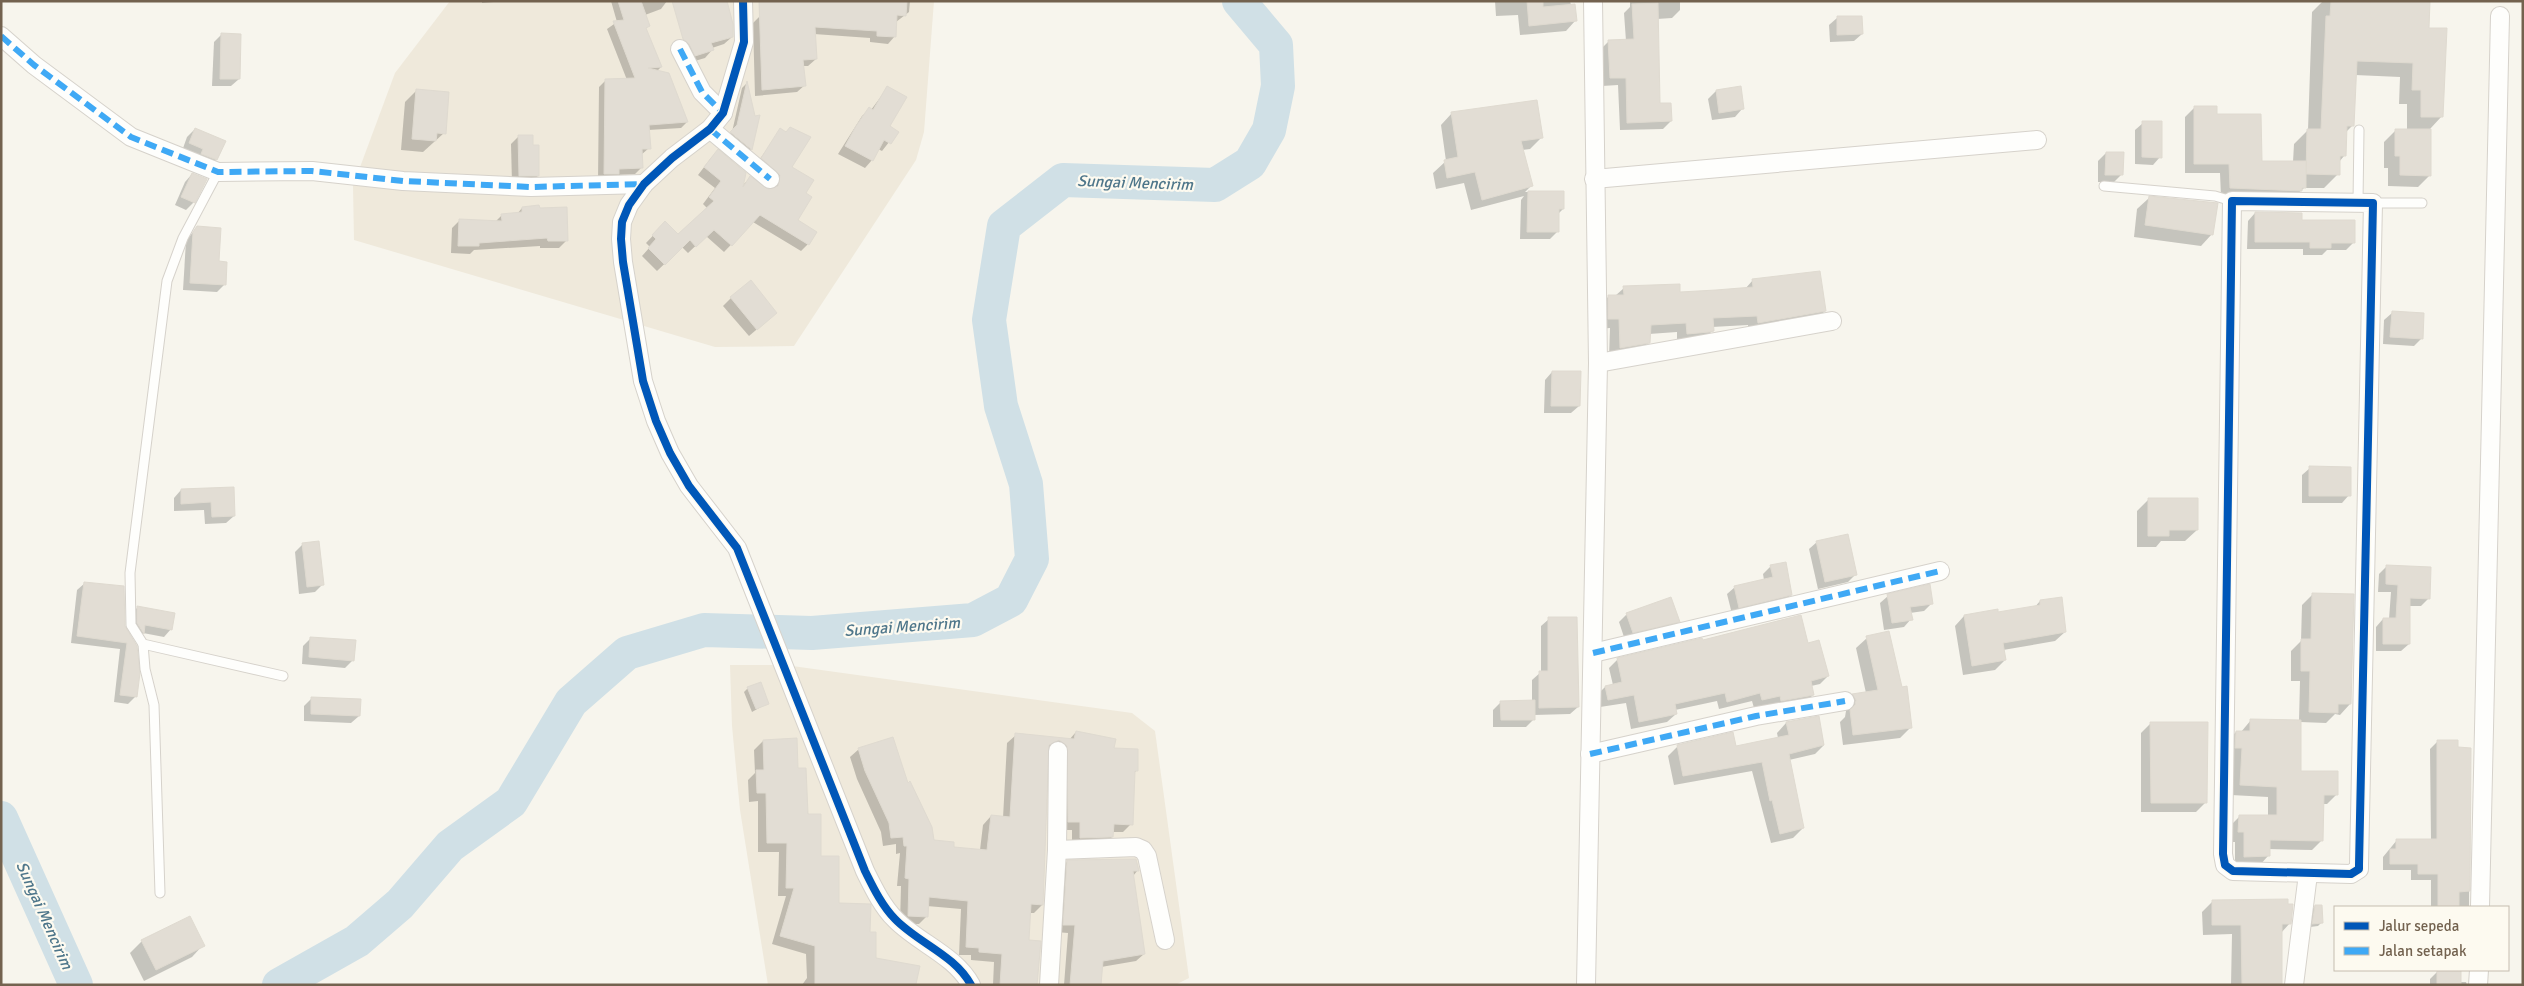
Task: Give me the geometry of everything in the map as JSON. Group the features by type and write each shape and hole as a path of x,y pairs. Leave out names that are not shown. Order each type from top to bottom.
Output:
{"street":[{"path":"743,1 744,42 723,113 710,129 672,158 644,184 630,205 622,222 621,239 632,328 643,381 656,421 670,453 689,486 737,548 790,686 877,895 894,919 958,968 970,985"},
{"path":"1586,985 1598,363 1593,1"},
{"path":"2480,906 2500,16"},
{"path":"1,36 34,65 131,137 218,172 312,171 403,181 531,187 644,184"},
{"path":"680,49 702,92 723,113"},
{"path":"710,129 770,179"},
{"path":"1594,179 2037,140"},
{"path":"2232,201 2365,203 2359,869 2351,874 2233,871 2225,865 2223,854 2232,201"},
{"path":"1598,363 1832,321"},
{"path":"1593,653 1940,571"},
{"path":"1590,754 1756,716 1845,701"},
{"path":"1049,985 1057,850 1058,751"},
{"path":"1057,850 1136,847 1143,850 1147,856 1165,940"},
{"path":"2294,985 2308,874"},
{"path":"2478,985 2479,971"}],"lane":[{"path":"2359,130 2365,203 2422,203"},
{"path":"160,893 154,705 145,669 143,644 131,625 130,573 167,281 183,238 218,172"},
{"path":"2104,186 2215,196 2232,201"},
{"path":"143,644 283,676"}],"shaded area":[{"path":"450,1 934,1 924,132 916,160 794,346 715,347 354,240 353,186 395,73"},
{"path":"730,665 785,665 1132,713 1155,731 1189,978 1175,985 768,985 740,810 732,726"}],"building":[{"path":"618,1 641,1 650,26 646,28 662,67 648,68 669,73 688,122 649,125 651,149 642,149 643,168 619,169 619,174 604,174 605,79 635,78 613,21 624,20"},
{"path":"672,1 727,1 733,24 733,37 711,43 714,50 695,56 689,44 683,39"},
{"path":"759,1 907,1 906,16 897,15 896,37 877,36 877,31 815,27 817,59 803,60 806,86 762,90"},
{"path":"1527,1 1543,1 1543,7 1575,4 1577,21 1529,26"},
{"path":"2331,1 2430,1 2429,28 2447,28 2443,117 2421,117 2421,90 2412,90 2413,63 2357,61 2354,126 2347,126 2346,156 2340,156 2340,175 2306,174 2307,129 2321,129 2326,16 2330,16"},
{"path":"1658,3 1660,103 1671,103 1672,121 1627,123 1626,78 1610,78 1608,40 1634,39 1632,4"},
{"path":"1837,16 1862,16 1863,34 1837,35"},
{"path":"221,33 241,34 240,79 220,79"},
{"path":"747,81 755,116 760,115 752,150 730,132 737,125"},
{"path":"887,86 907,97 890,126 899,132 891,144 884,140 873,161 845,146 869,107 873,110"},
{"path":"1741,86 1744,109 1719,113 1716,90"},
{"path":"416,89 449,92 446,134 437,133 436,141 412,139"},
{"path":"1537,100 1543,138 1521,141 1533,186 1482,200 1475,172 1447,178 1444,160 1458,157 1451,112"},
{"path":"2194,106 2217,106 2217,114 2261,114 2262,161 2306,161 2306,188 2302,188 2302,191 2230,188 2229,164 2194,164"},
{"path":"2142,121 2162,121 2162,158 2142,157"},
{"path":"790,127 811,137 792,167 814,180 806,193 812,197 798,220 817,232 809,245 760,215 732,246 714,230 696,247 690,240 665,265 648,248 656,239 652,235 665,221 678,234 714,201 709,197 721,181 704,167 718,149 746,173 743,187 750,176 768,189 778,186 780,175 761,158 780,128 786,132"},
{"path":"195,128 226,141 217,160 201,154 203,149 189,143"},
{"path":"2395,129 2431,129 2431,176 2400,175 2400,156 2395,156"},
{"path":"518,135 533,135 533,145 539,145 539,176 519,176"},
{"path":"2106,152 2124,152 2123,175 2105,175"},
{"path":"192,173 207,179 195,203 181,197"},
{"path":"1528,191 1564,191 1564,209 1559,209 1559,232 1527,232"},
{"path":"2149,196 2218,203 2213,235 2145,225"},
{"path":"539,205 540,208 567,207 568,241 548,241 547,238 479,243 479,246 458,246 459,219 502,221 501,214 522,212 522,207"},
{"path":"2255,212 2302,213 2302,220 2355,220 2355,243 2331,243 2331,248 2310,248 2310,242 2255,242"},
{"path":"197,226 221,228 219,261 227,262 226,285 190,283 193,232"},
{"path":"1820,271 1826,311 1758,323 1757,316 1713,318 1714,331 1687,334 1686,323 1651,325 1650,343 1620,348 1619,319 1608,319 1608,295 1624,295 1623,286 1680,284 1680,292 1716,290 1753,287 1752,279"},
{"path":"751,280 777,313 757,330 730,297"},
{"path":"2392,311 2424,313 2423,339 2390,337"},
{"path":"1552,371 1581,371 1580,406 1551,406"},
{"path":"2309,466 2351,467 2351,496 2309,496"},
{"path":"234,487 235,516 212,517 211,502 181,504 181,489"},
{"path":"2148,498 2198,498 2198,530 2169,530 2169,536 2148,536"},
{"path":"1848,534 1857,575 1825,582 1816,541"},
{"path":"319,541 324,585 307,587 302,543"},
{"path":"1786,562 1792,595 1739,608 1734,586 1773,577 1770,565"},
{"path":"2386,565 2431,567 2430,599 2410,598 2410,644 2383,644 2383,618 2396,618 2398,585 2386,584"},
{"path":"84,582 124,586 125,626 137,646 140,673 137,697 120,695 127,643 77,636"},
{"path":"1930,584 1933,604 1910,607 1913,620 1892,623 1887,594"},
{"path":"2312,593 2354,594 2351,704 2338,704 2338,713 2309,712 2310,671 2301,671 2301,639 2311,639"},
{"path":"1671,597 1680,622 1633,633 1626,613"},
{"path":"2062,597 2066,632 2003,643 2006,660 1972,666 1964,615 1998,609 1998,612 2040,605 2040,600"},
{"path":"137,606 175,613 172,630 145,625 144,634 137,623"},
{"path":"1801,615 1808,643 1819,640 1829,676 1811,681 1814,695 1781,701 1780,696 1762,700 1760,693 1727,702 1725,693 1675,704 1677,714 1639,722 1634,695 1608,700 1605,686 1622,682 1617,658 1702,638 1703,640"},
{"path":"1548,617 1577,617 1579,707 1539,708 1539,671 1548,671"},
{"path":"1889,631 1902,687 1907,686 1912,728 1853,735 1850,710 1855,705 1856,700 1852,694 1878,690 1866,636"},
{"path":"310,637 356,640 354,661 309,657"},
{"path":"761,682 769,704 756,709 747,687"},
{"path":"311,697 361,699 360,716 311,714"},
{"path":"1535,700 1535,720 1501,720 1500,701"},
{"path":"1819,716 1824,745 1789,754 1804,828 1780,834 1772,800 1770,801 1762,762 1683,776 1677,745 1733,732 1736,746 1789,735 1786,722"},
{"path":"2250,719 2301,720 2301,771 2338,771 2338,795 2324,795 2323,841 2270,840 2270,856 2244,857 2244,832 2238,832 2239,815 2277,815 2277,787 2240,785 2242,748 2235,748 2236,731 2250,731"},
{"path":"2150,722 2208,722 2207,803 2151,803"},
{"path":"1076,731 1116,739 1114,748 1138,749 1138,771 1135,771 1133,825 1114,824 1113,837 1080,838 1080,822 1068,822 1067,746 1059,740 1049,745 1043,905 1031,904 1029,940 1041,941 1037,985 1000,985 1002,954 979,952 979,948 966,947 968,901 929,897 928,917 908,916 909,879 905,878 907,846 904,846 903,837 891,838 889,823 865,771 858,748 893,737 908,783 910,781 932,827 934,840 954,842 954,847 987,850 991,815 1010,817 1015,733 1074,739"},
{"path":"797,738 798,768 806,768 808,814 821,814 821,856 839,856 839,903 871,904 870,932 876,932 876,958 920,966 916,984 815,985 815,946 780,936 794,888 786,888 787,843 767,843 766,793 757,793 756,770 764,770 763,740"},
{"path":"2437,740 2458,740 2458,747 2471,748 2470,891 2459,892 2459,906 2438,906 2438,874 2418,874 2418,864 2390,864 2390,849 2396,849 2396,839 2437,839"},
{"path":"1136,859 1139,871 1133,871 1145,954 1103,961 1101,985 1070,985 1075,925 1063,925 1067,860"},
{"path":"2288,899 2288,904 2293,904 2291,924 2282,924 2282,985 2242,985 2241,925 2212,925 2212,900"},
{"path":"2315,905 2322,905 2323,923 2312,924"},
{"path":"190,916 205,946 156,970 141,940"},
{"path":"2437,971 2461,971 2461,985 2437,985"}],"waterway":[{"name":"Sungai Mencirim","path":"279,985 357,941 400,904 450,846 511,802 571,702 627,653 704,630 812,633 973,620 1011,600 1032,559 1026,484 1001,406 989,320 1004,226 1063,180 1215,185 1250,163 1269,130 1278,86 1276,45 1239,1"},
{"name":"Sungai Mencirim","path":"1,818 76,985"}],"marked path":[{"path":"1,36 34,65 131,137 218,172 312,171 403,181 531,187 644,184"},
{"path":"680,49 702,92 723,113"},
{"path":"710,129 770,179"},
{"path":"1593,653 1940,571"},
{"path":"1590,754 1756,716 1845,701"}],"cycle path":[{"path":"743,1 744,42 723,113 710,129 672,158 644,184 629,205 622,222 623,262 643,381 656,421 670,453 689,486 737,548 865,871 875,890 895,919 956,965 971,985"},
{"path":"2232,201 2373,203 2359,869 2351,874 2233,871 2225,865 2223,854 2232,201"}]}
